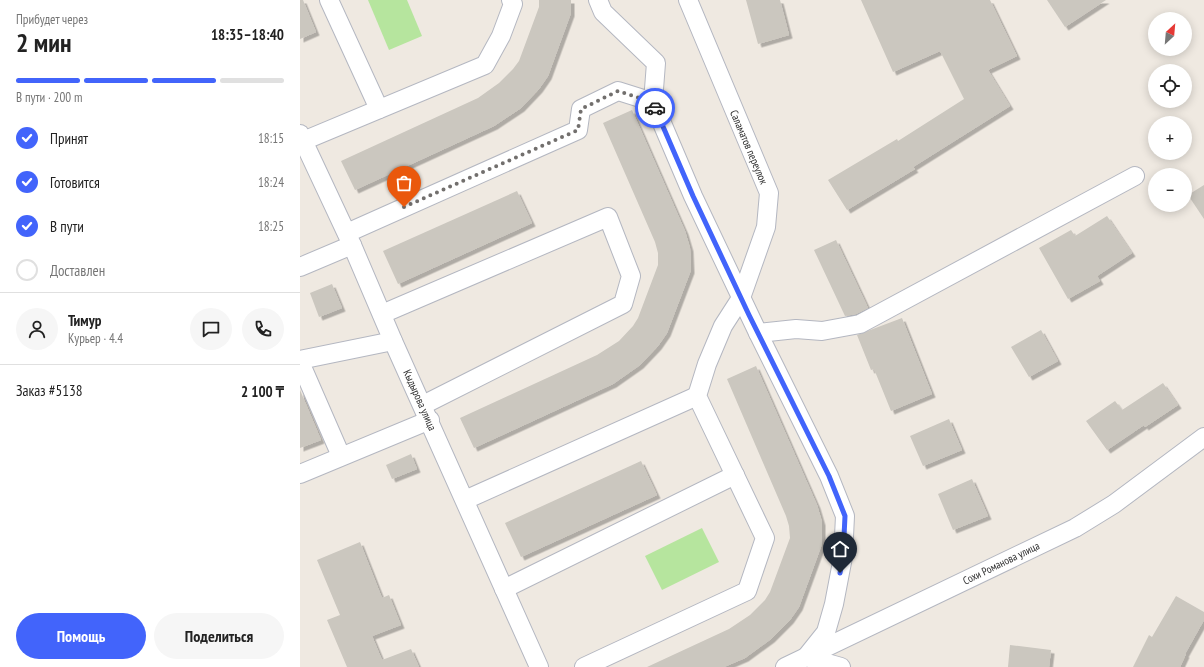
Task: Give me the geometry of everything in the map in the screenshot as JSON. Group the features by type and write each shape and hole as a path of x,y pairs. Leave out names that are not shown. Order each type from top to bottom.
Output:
{"street":[{"path":"329,0 379,109"},
{"path":"302,138 379,109 485,65 501,36 513,4 511,0"},
{"path":"598,0 603,12 656,63 652,102 693,196 758,333 829,476 845,516 843,557 834,604 826,632 806,657 841,667"},
{"name":"Саламатов переулок","path":"688,0 769,194 766,227 742,298 723,326 707,364 697,396"},
{"path":"300,267 350,239 578,130 581,109 618,91 652,102"},
{"name":"Кыдырова улица","path":"302,138 350,239 393,341 539,667"},
{"path":"758,333 796,329 822,331 860,324 1135,176"},
{"path":"300,474 341,456 426,412 623,304 631,276 608,217 382,314"},
{"path":"341,456 300,361 393,341"},
{"path":"465,500 697,396 765,538 747,591 584,667"},
{"name":"Сохи Романова улица","path":"785,667 1075,528 1114,504 1204,437"},
{"path":"504,589 735,475"}],"green space":[{"path":"368,0 407,0 422,36 389,50"},
{"path":"702,528 719,562 662,590 645,556"}],"building":[{"path":"300,0 303,0 316,32 300,39"},
{"path":"539,0 571,0 571,13 548,76 539,89 521,108 494,126 355,190 341,161 478,98 499,83 519,61 539,7"},
{"path":"746,0 780,0 789,35 758,44"},
{"path":"861,0 990,0 1017,56 988,70 1010,106 913,167 915,169 847,210 828,180 897,139 898,141 964,99 940,51 893,72"},
{"path":"1047,0 1106,0 1065,27"},
{"path":"632,110 685,231 690,248 691,270 667,333 658,346 640,365 613,384 474,448 460,418 597,355 619,341 633,326 638,318 658,265 658,253 655,242 603,123"},
{"path":"1204,185 1204,219 1192,201 1192,192"},
{"path":"517,191 532,223 398,284 383,251"},
{"path":"1107,216 1132,253 1097,276 1100,281 1068,299 1039,248 1071,230 1075,236"},
{"path":"836,240 868,308 856,314 845,316 814,250"},
{"path":"332,284 342,308 319,317 310,293"},
{"path":"902,318 932,394 891,411 874,369 871,370 857,335"},
{"path":"1041,330 1058,361 1029,377 1011,347"},
{"path":"756,366 817,505 822,522 822,544 799,607 790,620 771,639 745,658 724,667 647,667 729,629 750,615 765,600 770,592 790,538 786,516 727,379"},
{"path":"1163,383 1178,405 1145,427 1144,425 1107,450 1086,421 1115,401 1122,410"},
{"path":"300,390 321,440 300,448"},
{"path":"949,419 962,450 923,466 910,436"},
{"path":"411,454 417,469 392,479 386,465"},
{"path":"641,461 657,495 521,557 505,523"},
{"path":"972,479 988,516 953,530 938,494"},
{"path":"360,542 382,598 389,595 401,625 372,636 382,660 411,649 419,667 347,667 327,620 340,615 317,560"},
{"path":"1176,596 1204,612 1204,620 1185,654 1180,667 1133,667 1149,635 1152,637"},
{"path":"1010,645 1051,650 1049,667 1008,667"}],"way so far":[{"path":"404,207 578,130 581,109 618,91 652,102 655,108"}],"route":[{"path":"655,108 693,196 749,315 829,476 845,516 843,557 840,573"}]}
